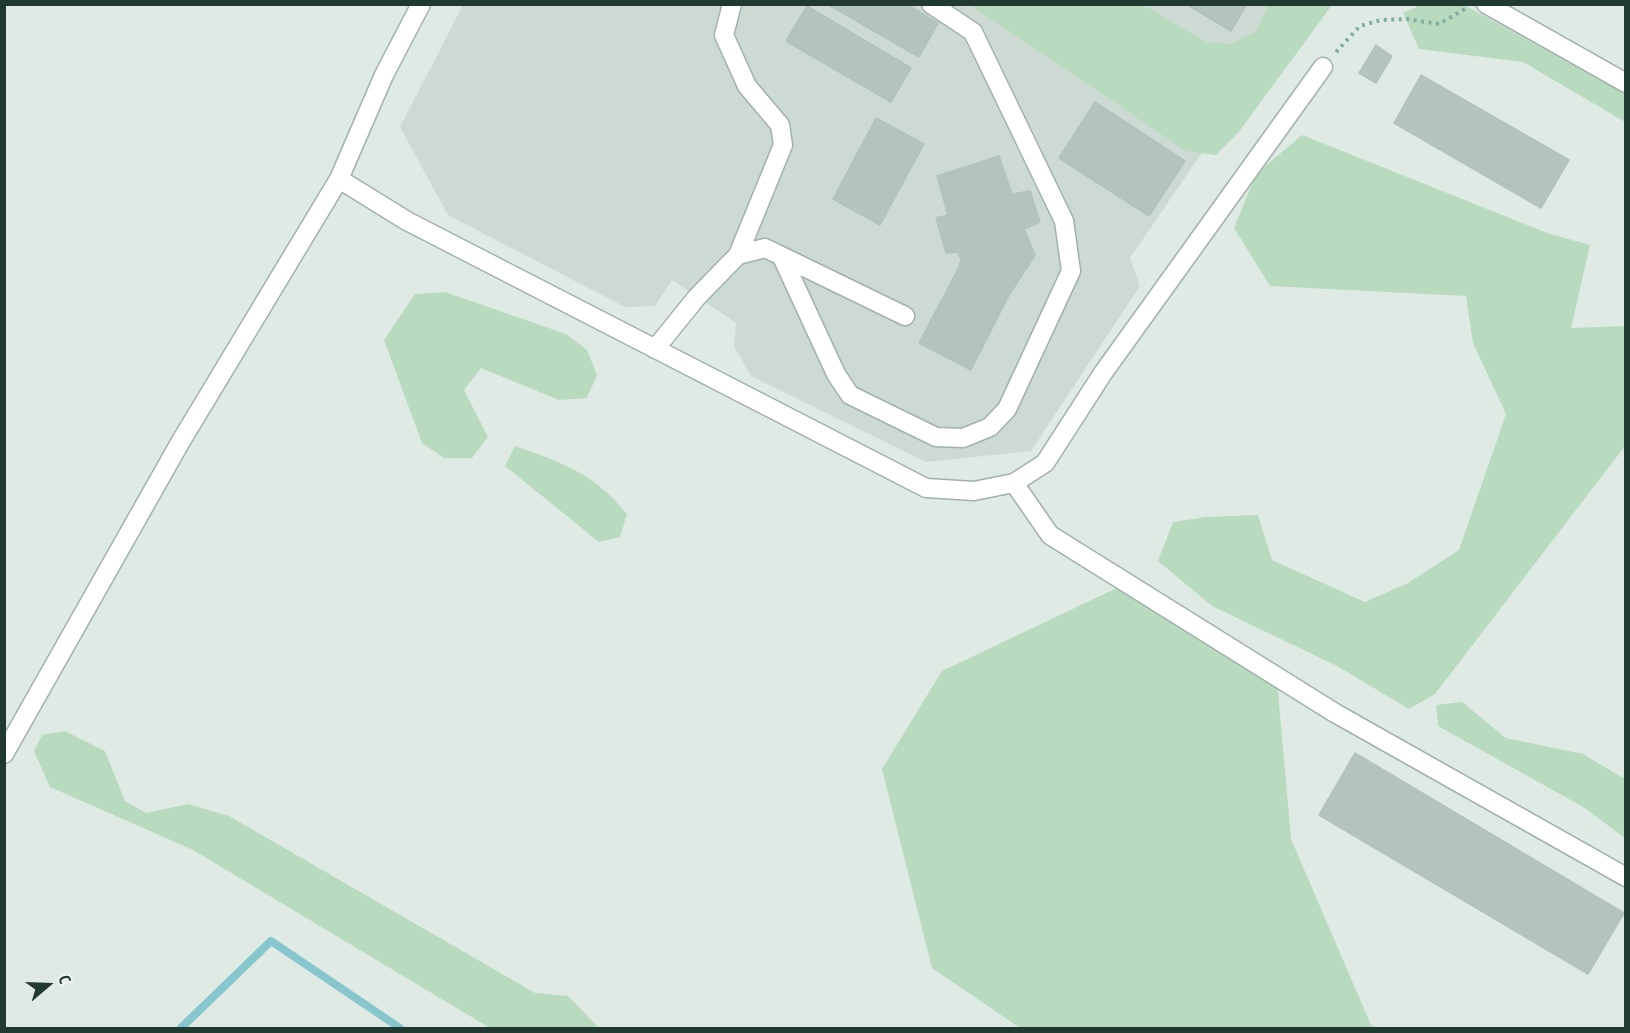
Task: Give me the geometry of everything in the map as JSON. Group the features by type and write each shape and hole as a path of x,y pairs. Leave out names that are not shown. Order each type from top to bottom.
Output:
{"street":[{"path":"4,753 181,441 339,179 384,75 421,4"},
{"path":"655,349 698,297 738,255 783,145 780,125 747,86 724,35 732,4"},
{"path":"782,257 836,374 850,395 936,437 963,438 990,427 1007,409 1071,271 1064,221 973,32 931,4"},
{"path":"1486,4 1626,83"},
{"path":"339,179 407,221 926,488 974,491 1014,483 1045,463 1102,373 1323,66"},
{"path":"738,255 765,248 905,316"},
{"path":"1014,483 1050,535 1335,713 1626,877"}],"path":[{"path":"1323,66 1360,26 1381,20 1407,19 1439,24 1456,16 1470,4"}],"shaded area":[{"path":"463,5 1303,5 1130,258 1140,286 1031,451 926,462 751,376 734,346 736,323 672,280 655,306 625,307 448,215 400,127"}],"green space":[{"path":"970,5 1143,5 1206,42 1230,44 1256,31 1268,5 1332,5 1238,133 1216,155 1186,151"},
{"path":"1420,5 1464,5 1625,94 1625,122 1523,62 1419,49 1403,13"},
{"path":"1302,135 1547,233 1590,245 1571,328 1625,326 1625,446 1435,694 1409,709 1337,666 1212,606 1158,561 1173,522 1206,517 1258,515 1272,560 1365,602 1408,583 1459,550 1506,414 1473,343 1466,296 1270,286 1234,228 1256,174"},
{"path":"445,292 566,334 587,350 597,375 587,398 559,400 481,368 464,390 488,437 472,458 444,458 422,443 384,340 415,294"},
{"path":"515,446 563,464 602,488 627,514 620,537 599,542 505,466"},
{"path":"1123,585 1277,680 1291,839 1371,1025 1377,1028 1020,1028 932,968 882,769 942,671"},
{"path":"1462,702 1506,738 1583,754 1623,778 1625,775 1625,838 1583,807 1438,726 1436,705"},
{"path":"65,731 105,751 125,801 146,813 188,804 229,816 535,993 568,996 599,1028 490,1028 193,850 50,787 34,751 42,735"}],"building":[{"path":"827,4 906,4 938,23 919,57"},
{"path":"1186,4 1247,4 1231,31"},
{"path":"807,6 911,68 891,102 786,41"},
{"path":"1376,45 1392,56 1376,83 1359,73"},
{"path":"1421,75 1569,160 1541,208 1394,123"},
{"path":"1095,102 1185,161 1149,216 1059,158"},
{"path":"876,118 924,144 880,225 833,199"},
{"path":"999,156 1012,194 1030,191 1040,222 1024,229 1035,255 1009,295 958,269 961,260 958,252 946,253 936,218 948,215 937,176"},
{"path":"958,269 1009,295 971,370 919,343"},
{"path":"1355,753 1624,913 1588,974 1319,815"}],"waterway":[{"path":"181,1028 271,941 400,1028"}]}
